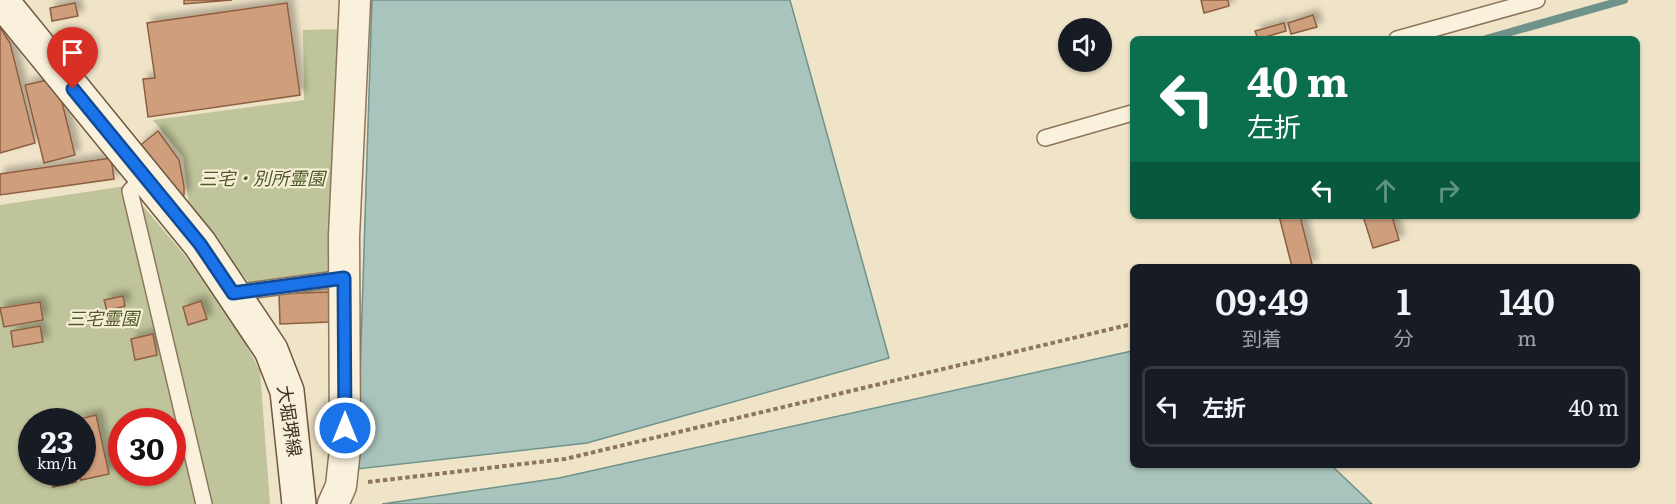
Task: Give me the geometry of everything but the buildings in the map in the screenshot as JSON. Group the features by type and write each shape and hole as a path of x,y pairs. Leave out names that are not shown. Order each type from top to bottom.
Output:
{"main road":[{"name":"大堀堺線","path":"1,0 200,244 271,350 287,391 299,504"}],"street":[{"path":"337,495 345,449 345,224 355,0"}],"lane":[{"path":"1408,36 1537,0"},
{"path":"1045,138 1130,114"},
{"path":"144,176 130,191 204,504"},
{"path":"233,293 344,278"}],"path":[{"path":"337,495 565,459 1130,324"}],"green space":[{"name":"三宅・別所霊園","path":"344,29 332,272 249,283 189,205 183,157 153,120 304,100 303,30"},
{"name":"三宅霊園","path":"126,186 221,298 260,371 270,504 0,504 0,205"}],"water":[{"path":"372,0 790,0 889,358 587,443 357,469"},
{"path":"1130,351 1130,468 1334,468 1372,504 382,504 559,478"}],"waterway":[{"path":"1497,36 1624,0"}],"route":[{"path":"73,89 200,244 233,293 344,278 345,428"}]}
